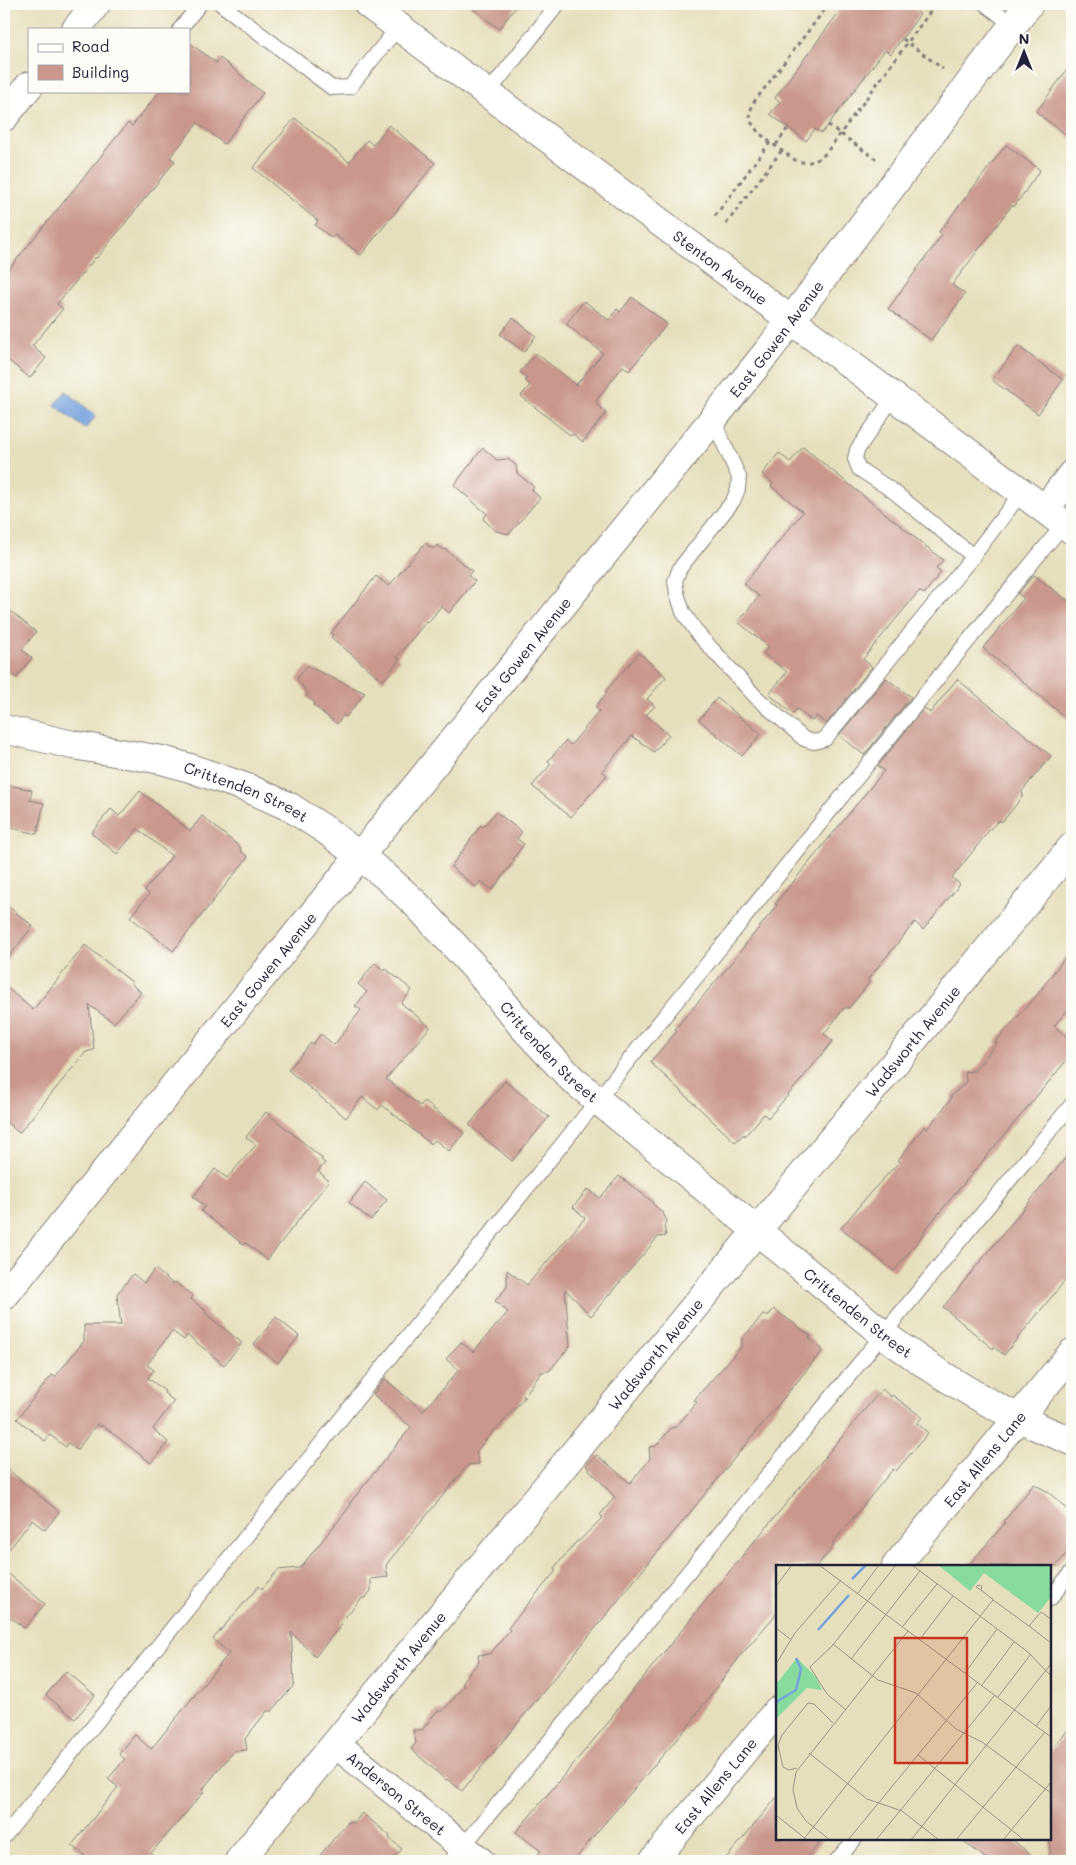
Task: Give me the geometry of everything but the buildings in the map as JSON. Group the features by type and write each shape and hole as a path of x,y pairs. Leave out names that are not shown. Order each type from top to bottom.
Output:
{"street":[{"path":"77,28 96,4"},
{"name":"Stenton Avenue","path":"369,4 1061,521"},
{"name":"East Gowen Avenue","path":"4,1296 792,321 1021,14"},
{"path":"4,117 28,87"},
{"path":"1061,521 1072,474"},
{"name":"Crittenden Street","path":"4,729 64,743 162,760 221,778 290,807 327,831 360,856 416,904 477,970 523,1028 548,1055 597,1101 883,1334 948,1381 1019,1418 1072,1441"},
{"name":"Wadsworth Avenue","path":"239,1861 1072,847"},
{"name":"East Allens Lane","path":"897,1565 1072,1353"},
{"name":"East Allens Lane","path":"653,1861 776,1711"},
{"name":"Anderson Street","path":"336,1744 464,1857"}],"lane":[{"path":"181,28 200,4"},
{"path":"221,4 332,88 350,87 398,26"},
{"path":"488,93 558,4"},
{"path":"984,4 1021,14"},
{"path":"894,396 857,450 855,459 859,469 893,491 973,556"},
{"path":"713,420 739,477 738,489 732,501 680,568 676,581 677,593 683,612 698,634 756,697 804,739 814,742 825,739 973,556 1022,492"},
{"path":"4,1837 597,1101 637,1048 706,966 1061,521"},
{"path":"464,1857 883,1334 1072,1104"},
{"path":"1051,1598 1072,1571"},
{"path":"836,1861 854,1840"}],"path":[{"path":"829,4 754,102 751,109 750,115 753,126 782,150 802,162 815,161 826,153 936,4"},
{"path":"916,4 929,13"},
{"path":"903,39 943,69"},
{"path":"828,125 876,159"},
{"path":"776,145 788,128"},
{"path":"715,216 771,141"},
{"path":"726,224 782,150"}],"water":[{"path":"66,391 96,416 85,429 55,405"}]}
